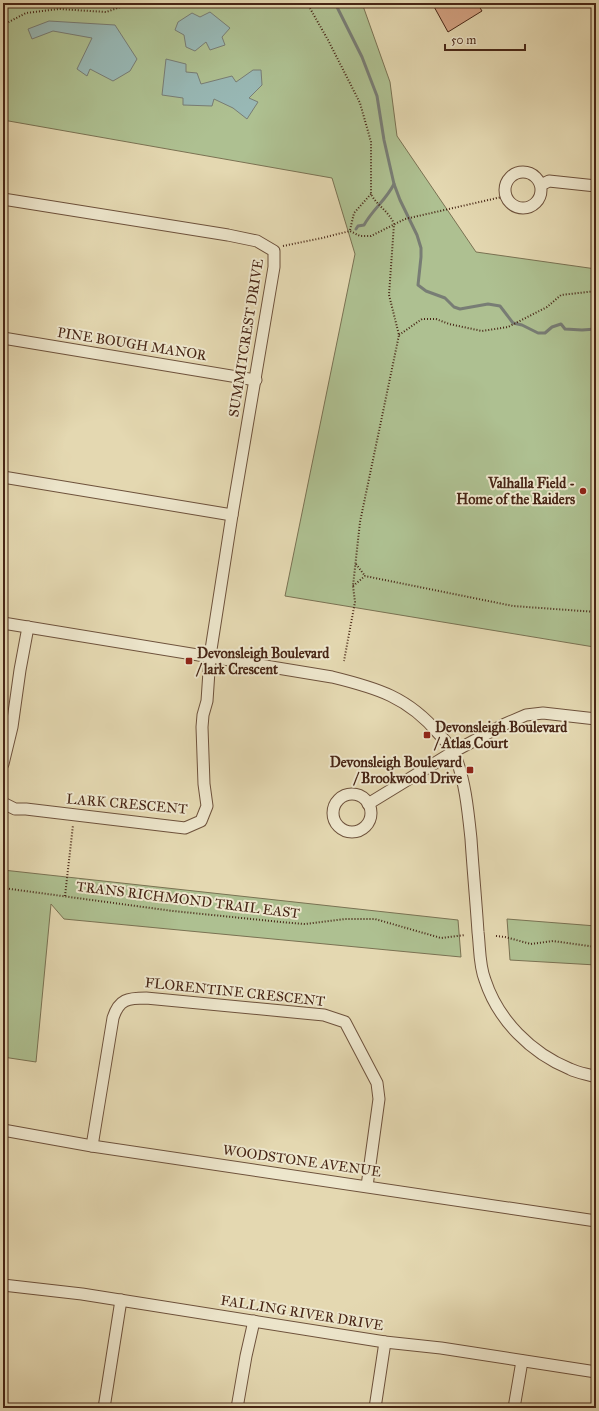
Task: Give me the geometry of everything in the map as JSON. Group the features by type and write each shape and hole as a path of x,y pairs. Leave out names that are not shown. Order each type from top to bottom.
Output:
{"street":[{"path":"529,172 539,180 541,185 541,194 535,204 524,208 512,204 506,196 506,182 515,173 529,172"},
{"path":"541,185 549,181 596,186"},
{"name":"SUMMITCREST DRIVE","path":"3,199 228,235 257,241 274,251 274,267 210,656"},
{"name":"PINE BOUGH MANOR","path":"3,338 256,380"},
{"path":"3,477 232,515"},
{"path":"3,623 332,677 365,685 394,696 413,708 436,730 453,752 462,777 468,809 479,947 484,979 495,1004 508,1023 526,1041 545,1056 570,1069 596,1077"},
{"path":"3,764 12,727 28,627"},
{"name":"LARK CRESCENT","path":"3,802 15,809 74,814 185,828 201,821 206,806 202,727 203,715 207,701 210,656"},
{"path":"368,804 453,752 505,724 526,715 543,713 596,719"},
{"name":"FLORENTINE CRESCENT","path":"92,1146 112,1018 115,1009 123,1000 132,998 146,998 324,1015 345,1022 377,1083 379,1099 367,1186"},
{"name":"WOODSTONE AVENUE","path":"3,1130 92,1146 596,1221"},
{"name":"FALLING RIVER DRIVE","path":"3,1284 121,1300 385,1342 441,1348 596,1372"},
{"path":"104,1408 121,1300"},
{"path":"237,1408 254,1321"},
{"path":"375,1408 385,1342"},
{"path":"514,1408 522,1361"}],"path":[{"path":"307,3 328,40 360,103 371,142 371,194 374,201 392,217 394,224 389,295 399,335 360,522 352,586 355,602 344,661"},
{"path":"3,25 26,13 59,9 106,12 131,4"},
{"path":"350,231 354,213 371,194"},
{"path":"270,248 350,231 360,236 371,236 405,219 506,196"},
{"path":"399,335 422,319 436,319 449,324 482,332 508,327 547,307 561,295 596,291"},
{"path":"355,563 365,576 513,606 596,612"},
{"path":"352,586 365,576"},
{"path":"65,896 74,814"},
{"name":"TRANS RICHMOND TRAIL EAST","path":"3,888 173,911 281,922 305,924 345,919 375,919 441,938 465,935"},
{"path":"496,936 505,936 531,944 553,941 596,947"}],"green space":[{"path":"3,3 362,3 390,82 397,136 476,252 596,269 596,630 594,647 285,596 355,254 332,178 3,120"},
{"path":"3,870 458,920 461,957 64,919 51,904 36,1062 3,1057"},
{"path":"507,919 596,926 596,965 510,960"}],"water":[{"path":"210,12 230,28 222,37 225,45 210,50 206,42 195,51 186,47 184,35 175,30 178,22 192,13 200,17"},
{"path":"49,21 115,25 137,59 130,71 113,81 90,69 87,76 77,69 92,38 53,31 32,39 28,29"},
{"path":"166,59 186,64 186,72 197,73 201,84 232,76 236,82 253,70 261,70 262,85 249,98 258,102 247,119 233,108 214,99 212,106 183,105 183,98 162,95"}],"building":[{"path":"432,3 477,3 482,11 448,32"}],"waterway":[{"path":"335,3 362,57 377,96 384,140 394,184 417,235 421,248 418,285 426,291 445,298 454,307 460,309 488,304 500,306 513,323 522,325 538,333 545,333 552,327 561,324 565,329 596,329"},
{"path":"356,229 358,226 364,225 394,184"}],"place":[{"name":"Valhalla Field - Home of the Raiders","path":"583,491"},
{"name":"Devonsleigh Boulevard / lark Crescent","path":"189,661"},
{"name":"Devonsleigh Boulevard / Atlas Court","path":"427,735"},
{"name":"Devonsleigh Boulevard / Brookwood Drive","path":"470,770"}]}
